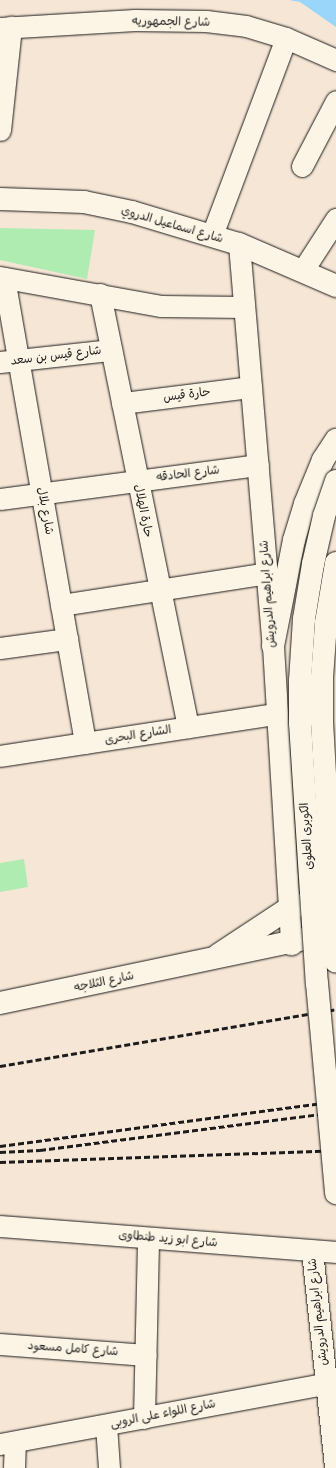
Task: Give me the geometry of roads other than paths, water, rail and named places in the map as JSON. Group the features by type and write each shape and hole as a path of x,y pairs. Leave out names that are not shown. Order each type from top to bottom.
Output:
{"main road":[{"name":"شارع اسماعيل الدروي","path":"0,199 84,202 132,212 239,244 303,270 336,286"},
{"path":"273,646 294,540 305,504 323,460 336,440"},
{"name":"الكوبرى العلوى","path":"336,481 324,516 313,564 304,620 300,681 300,724 317,983 336,1193"},
{"name":"الكوبرى العلوى","path":"336,563 325,639 322,722 336,962"},
{"name":"شارع الثلاجه","path":"208,961 289,908 336,896"},
{"name":"شارع الثلاجه","path":"0,1003 291,944 336,933"}],"street":[{"name":"شارع الجمهوريه","path":"6,28 173,19 246,26 286,38 336,60"},
{"path":"0,130 6,28"},
{"path":"212,235 286,38"},
{"path":"302,166 336,101"},
{"path":"303,270 336,219"},
{"name":"شارع ابراهيم الدرويش","path":"239,244 273,646 275,714 291,944"},
{"path":"2,278 100,294 161,306 244,307"},
{"name":"شارع بلال","path":"2,278 9,361 42,493 85,743"},
{"name":"حارة الهلال","path":"100,294 188,727"},
{"name":"شارع قيس بن سعد","path":"9,361 111,350"},
{"name":"حارة قيس","path":"122,403 251,387"},
{"name":"شارع الحادقه","path":"0,499 258,465"},
{"path":"61,605 267,573"},
{"path":"0,648 67,639"},
{"name":"الشارع البحرى","path":"0,755 275,714"},
{"name":"شارع ابو زيد طنطاوى","path":"0,1226 336,1252"},
{"path":"144,1418 148,1238"},
{"name":"شارع ابراهيم الدرويش","path":"312,1250 331,1383 335,1468"},
{"name":"شارع كامل مسعود","path":"0,1344 146,1355"},
{"name":"شارع اللواء على الروبى","path":"7,1443 331,1383"},
{"path":"106,1424 109,1468"},
{"path":"7,1443 14,1468"}],"water":[{"path":"289,0 336,0 336,27 300,2"}],"railway":[{"path":"0,1066 336,1009"},
{"path":"0,1146 336,1101"},
{"path":"0,1152 40,1150 336,1112"},
{"path":"0,1162 336,1150"}]}
